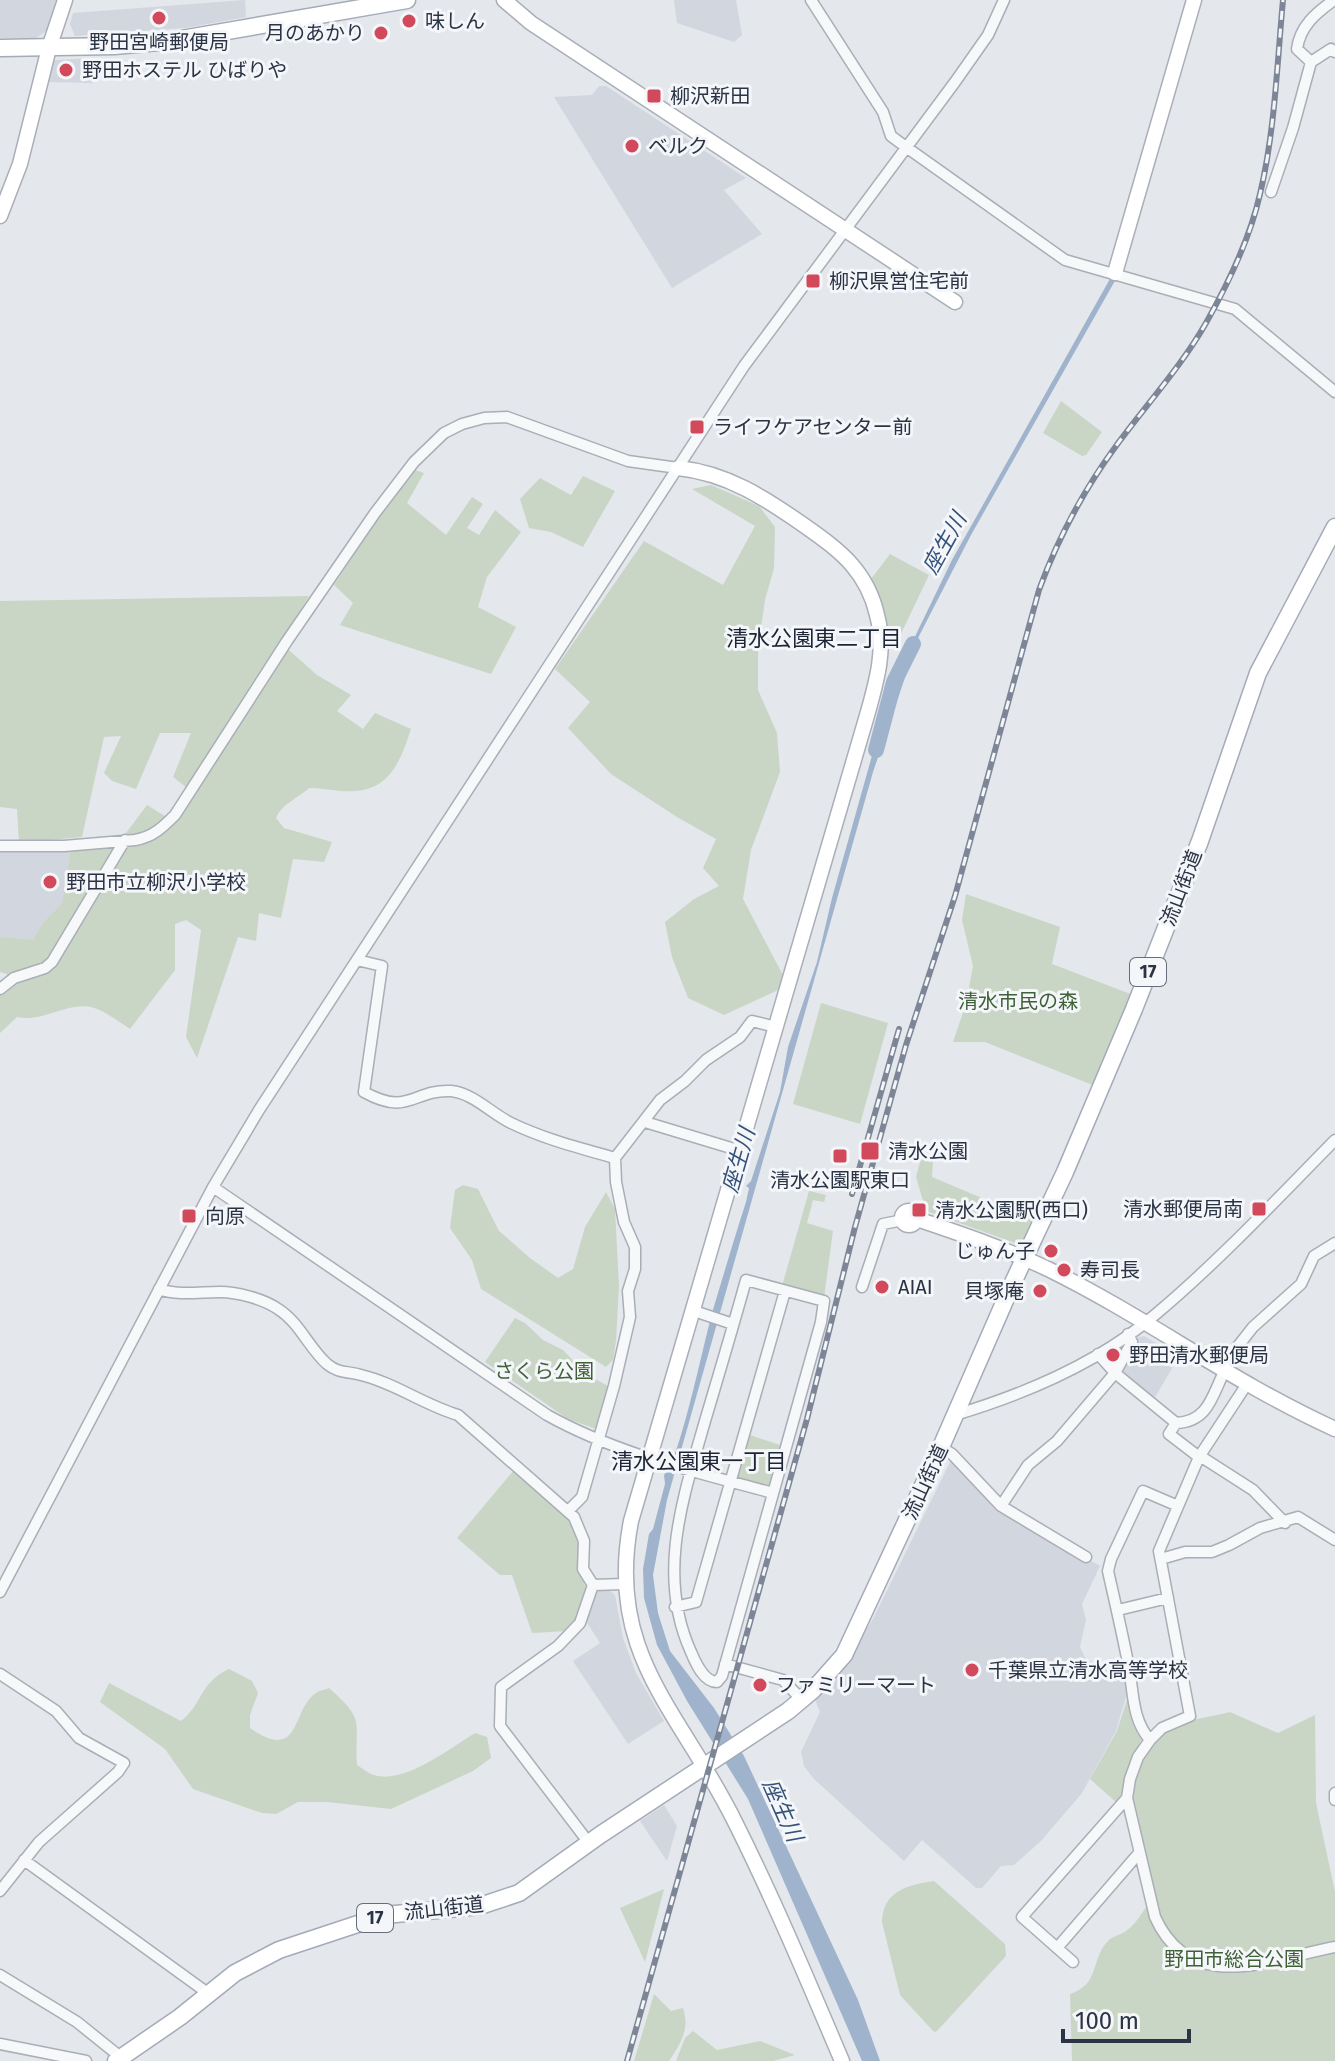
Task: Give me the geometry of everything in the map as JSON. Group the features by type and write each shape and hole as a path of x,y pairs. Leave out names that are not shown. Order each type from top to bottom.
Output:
{"main road":[{"path":"0,48 170,41 407,0"},
{"name":"流山街道","path":"121,2060 235,1973 259,1960 385,1915 499,1902 536,1883 589,1843 802,1700 844,1655 941,1447 1098,1094 1200,841 1258,673 1335,527"}],"street":[{"path":"0,216 20,164 49,48 65,0"},
{"path":"504,0 531,23 955,302"},
{"path":"811,0 883,112 891,136 1065,260 1235,309 1335,392"},
{"path":"0,1592 213,1187 259,1110 751,357 988,35 1004,0"},
{"path":"1115,273 1194,0"},
{"path":"1311,62 1297,49 1299,36 1334,0"},
{"path":"1271,192 1311,62 1331,49 1335,52"},
{"path":"0,846 64,846 146,838 162,829 175,815 285,637 375,513 414,462 444,433 462,424 507,417 628,461 710,474 743,486 837,549 864,582 878,617 881,655 877,678 741,1151 700,1313 655,1459 631,1521 624,1584 634,1640 650,1678 708,1762 842,2061"},
{"path":"0,989 14,978 45,968 52,962 125,840"},
{"path":"357,960 382,966 364,1092 377,1099 399,1104 433,1093 453,1091 509,1122 544,1137 615,1158"},
{"path":"568,1511 582,1497 630,1317 628,1291 635,1269 635,1247 624,1222 615,1158 660,1100 706,1060 740,1037 752,1021 776,1027"},
{"path":"645,1122 741,1151"},
{"path":"955,1415 993,1403 1098,1354 1144,1323 1230,1245 1335,1140"},
{"path":"213,1187 547,1415 597,1440 773,1493"},
{"path":"862,1287 883,1224 910,1220 1050,1270 1250,1386 1335,1429"},
{"path":"1098,1354 1115,1373 1176,1423 1188,1423 1209,1406 1222,1370 1253,1327 1301,1284 1314,1256 1335,1243"},
{"path":"746,1280 824,1301 821,1322 722,1676 717,1682 707,1680 684,1636 675,1607 673,1571 674,1547 689,1469 730,1323 746,1280"},
{"path":"159,1289 172,1294 240,1294 277,1308 327,1364 341,1373 361,1374 433,1408 458,1415 568,1511 581,1530 583,1569 593,1585"},
{"path":"675,1607 696,1602 785,1291"},
{"path":"700,1313 730,1323"},
{"path":"1001,1506 1028,1465 1057,1441 1115,1373 1132,1342 1128,1334"},
{"path":"1250,1386 1271,1391 1335,1419"},
{"path":"1250,1386 1276,1410 1335,1439"},
{"path":"1250,1386 1199,1457 1159,1551 1190,1716 1162,1728 1150,1740 1133,1768 1127,1798 1155,1917 1161,1931 1185,1954 1219,1968 1242,1967 1335,1947"},
{"path":"1176,1423 1169,1434 1199,1457 1253,1490 1285,1523"},
{"path":"941,1447 952,1454 1001,1506 1086,1557"},
{"path":"1150,1740 1142,1731 1133,1706 1131,1676 1108,1571 1143,1491 1178,1506"},
{"path":"1161,1559 1185,1552 1212,1552 1260,1528 1298,1517 1335,1540"},
{"path":"593,1585 624,1584"},
{"path":"589,1843 500,1726 501,1687 558,1646 580,1623 593,1585"},
{"path":"1118,1610 1168,1598"},
{"path":"725,1664 783,1680 802,1700"},
{"path":"0,1674 56,1711 79,1738 124,1763 118,1772 39,1842 0,1891"},
{"path":"1335,1793 1335,1800"},
{"path":"1073,1962 1022,1917 1127,1798"},
{"path":"1057,1948 1139,1853"},
{"path":"24,1860 209,1994"},
{"path":"0,1975 77,2022 121,2060"},
{"path":"0,2044 86,2061"}],"shaded area":[{"path":"0,0 56,0 49,29 36,38 0,38"},
{"path":"245,0 246,17 185,28 75,36 70,24 73,13"},
{"path":"674,0 736,0 742,35 734,42 677,23"},
{"path":"94,58 93,83 47,82 49,65 55,60"},
{"path":"599,86 606,86 746,178 724,190 762,234 672,288 554,97 592,95"},
{"name":"野田市立柳沢小学校","path":"114,844 84,914 0,957 0,849"},
{"path":"1144,1336 1179,1356 1153,1401 1121,1373 1120,1368 1136,1338"},
{"name":"千葉県立清水高等学校","path":"952,1458 1003,1510 1100,1566 1082,1604 1086,1620 1080,1647 1085,1658 1118,1676 1126,1684 1126,1697 1116,1731 1082,1793 1041,1841 1014,1865 1001,1866 982,1888 976,1888 922,1840 904,1861 814,1779 804,1766 801,1752 820,1712 814,1697 847,1661 874,1617"},
{"path":"608,1589 615,1595 623,1638 636,1673 664,1721 628,1744 573,1661 600,1643 586,1621 595,1593"},
{"path":"664,1805 677,1826 667,1861 640,1821"}],"green space":[{"path":"1061,401 1102,432 1086,455 1082,456 1043,433"},
{"path":"415,470 424,473 407,503 446,535 472,497 483,504 467,528 479,535 495,510 521,532 487,577 478,607 516,627 491,674 340,625 353,603 334,585 394,494"},
{"path":"583,476 615,491 583,547 551,532 529,528 520,499 540,478 571,495"},
{"path":"711,485 759,506 775,527 774,568 765,600 758,649 758,690 777,733 780,772 751,850 743,899 786,981 776,991 724,1015 688,998 672,957 665,922 694,899 719,886 703,868 716,839 611,774 568,728 590,702 555,669 644,541 723,585 755,526 692,489"},
{"path":"890,554 929,575 898,640 888,636 881,601 871,579"},
{"path":"309,596 281,643 317,675 351,695 337,711 363,729 375,713 411,729 396,766 380,783 357,791 309,788 279,813 276,818 284,828 332,842 324,862 293,859 281,918 259,913 256,941 238,937 197,1058 186,1037 201,930 186,920 175,924 175,970 130,1029 101,1011 81,1006 36,1017 17,1017 0,1033 0,989 7,974 0,972 0,937 33,940 44,922 62,904 71,850 117,845 147,805 168,818 186,787 173,777 191,733 160,733 136,789 112,781 104,773 121,736 104,737 82,837 19,843 17,809 0,807 0,601"},
{"name":"清水市民の森","path":"966,894 1060,927 1052,964 1133,995 1095,1086 985,1042 953,1042 966,1004 973,966 962,920"},
{"path":"821,1003 888,1023 860,1124 793,1104"},
{"path":"914,1153 933,1161 932,1177 1034,1220 1024,1242 1015,1243 926,1211 916,1177 920,1162 912,1159"},
{"path":"463,1185 478,1189 499,1231 558,1278 573,1269 585,1227 606,1192 615,1209 619,1286 613,1360 606,1367 481,1289 472,1260 450,1228 455,1190"},
{"path":"809,1191 826,1195 824,1202 813,1200 807,1223 833,1231 824,1298 782,1286"},
{"name":"さくら公園","path":"515,1318 543,1340 563,1350 586,1374 610,1387 596,1429 568,1419 485,1362"},
{"path":"747,1434 783,1446 772,1484 766,1487 737,1479 735,1475"},
{"path":"514,1470 570,1518 579,1547 579,1570 587,1591 577,1618 568,1631 532,1633 512,1575 500,1575 457,1538"},
{"path":"229,1669 252,1681 258,1693 250,1715 250,1728 279,1740 293,1730 308,1701 329,1688 354,1715 357,1765 372,1774 386,1777 413,1770 475,1733 487,1737 491,1758 473,1771 391,1809 298,1802 276,1814 262,1813 193,1789 165,1749 100,1702 109,1683 181,1721 194,1708 206,1687"},
{"path":"1128,1697 1143,1736 1133,1758 1125,1794 1117,1803 1090,1779 1117,1731"},
{"name":"野田市総合公園","path":"1230,1712 1278,1733 1315,1715 1316,1803 1335,1892 1335,2061 1072,2061 1070,1994 1086,1984 1103,1947 1130,1928 1154,1896 1134,1805 1134,1782 1140,1761 1151,1743 1171,1728"},
{"path":"934,1881 1005,1944 1006,1956 934,2032 900,1995 882,1922 887,1903 898,1891"},
{"path":"664,1889 645,1962 620,1908"},
{"path":"654,1994 671,2011 683,2008 683,2036 669,2061 634,2061"},
{"path":"693,2031 717,2050 760,2041 795,2055 773,2061 676,2061 685,2038"}],"water":[{"path":"1111,277 1116,279 971,535 919,636 873,772 667,1500 653,1575 658,1613 670,1651 714,1708 744,1756 858,2000 880,2061 862,2061 748,1799 687,1701 657,1645 644,1598 643,1569 649,1534 665,1484 664,1475 678,1446 746,1202 749,1188 746,1186 751,1181 780,1092 788,1047 817,962 875,745 907,653 952,560"}],"waterway":[{"name":"座生川","path":"876,750 894,682 913,644"}],"railway":[{"path":"627,2061 807,1419 855,1227 906,1045 955,896 1039,590 1054,552 1082,498 1116,446 1196,339 1223,292 1245,244 1256,211 1269,146 1283,0"},
{"path":"852,1194 899,1029"}],"place":[{"name":"野田宮崎郵便局","path":"159,18"},
{"name":"味しん","path":"409,21"},
{"name":"月のあかり","path":"381,33"},
{"name":"野田ホステル ひばりや","path":"66,70"},
{"name":"柳沢新田","path":"654,96"},
{"name":"ベルク","path":"632,146"},
{"name":"柳沢県営住宅前","path":"813,281"},
{"name":"ライフケアセンター前","path":"697,427"},
{"name":"野田市立柳沢小学校","path":"50,882"},
{"name":"清水公園","path":"870,1151"},
{"name":"清水公園駅東口","path":"840,1156"},
{"name":"清水郵便局南","path":"1259,1209"},
{"name":"清水公園駅(西口)","path":"919,1210"},
{"name":"向原","path":"189,1216"},
{"name":"じゅん子","path":"1051,1251"},
{"name":"寿司長","path":"1064,1270"},
{"name":"AIAI","path":"882,1287"},
{"name":"貝塚庵","path":"1040,1291"},
{"name":"野田清水郵便局","path":"1113,1355"},
{"name":"千葉県立清水高等学校","path":"972,1670"},
{"name":"ファミリーマート","path":"760,1685"}],"district":[{"name":"清水公園東二丁目","path":"814,638"},
{"name":"清水公園東一丁目","path":"699,1461"}]}
